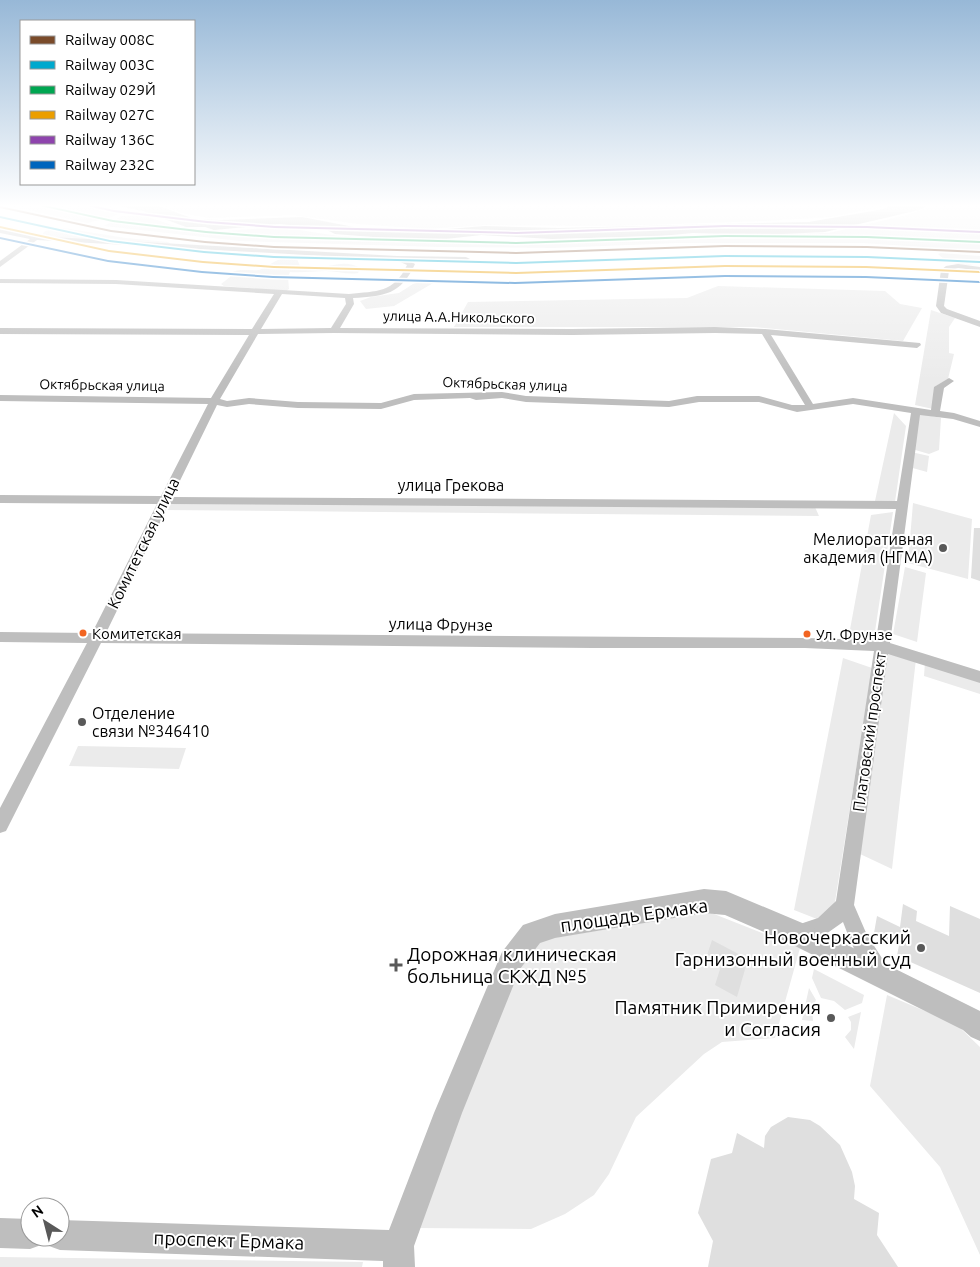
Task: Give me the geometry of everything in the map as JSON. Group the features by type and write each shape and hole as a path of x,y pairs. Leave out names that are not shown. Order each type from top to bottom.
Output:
{"main road":[{"name":"площадь Ермака","path":"398,1256 448,1113 511,961 532,934 555,926 704,901 726,904 798,934 883,975 972,1021 980,1028"},
{"path":"0,1234 20,1234"},
{"name":"проспект Ермака","path":"70,1236 398,1256"}],"street":[{"path":"0,280 116,282 349,296 386,292 399,286 411,264 409,263"},
{"path":"980,269 958,266 946,270 940,306 944,311 980,324"},
{"name":"Комитетская улица","path":"0,825 96,639 163,499 214,401 279,292"},
{"path":"334,330 350,304 349,296"},
{"name":"улица А.А.Никольского","path":"0,331 765,332 918,345"},
{"path":"765,332 810,406"},
{"path":"935,413 939,387 949,381"},
{"name":"Октябрьская улица","path":"0,398 214,401 227,404 250,401 298,405 381,406 414,396 502,395 526,399 669,404 695,401 697,398 760,400 780,404 787,408 824,406 853,401 935,413 980,424"},
{"name":"Платовский проспект","path":"845,906 916,411"},
{"name":"улица Грекова","path":"0,499 902,505"},
{"name":"улица Фрунзе","path":"0,638 804,643 881,646 980,677"},
{"path":"798,934 826,926 845,906 860,942 883,975"}],"shaded area":[{"path":"272,263 299,263 300,266 308,268 345,264 360,268 358,273 326,271 290,272 288,277 289,289 286,291 224,286 221,284 234,271 265,268"},
{"path":"440,279 394,306 366,309 360,301 371,297 399,293 413,284"},
{"path":"718,286 885,291 900,304 922,308 903,341 754,327 454,327 468,302 687,298"},
{"path":"931,310 955,318 949,327 949,353 954,354 948,379 936,386 933,409 915,405"},
{"path":"894,413 906,426 895,502 875,501"},
{"path":"917,413 941,418 939,450 929,454 912,449"},
{"path":"911,452 929,456 927,472 909,467"},
{"path":"174,502 815,507 819,516 163,510 167,505"},
{"name":"Мелиоративная академия (НГМА)","path":"913,503 972,519 968,579 908,563"},
{"path":"893,512 874,638 849,635 871,515"},
{"path":"905,567 926,573 917,642 893,634"},
{"path":"885,650 916,659 892,869 860,854"},
{"path":"843,658 872,668 835,902 827,913 817,919 794,910"},
{"path":"925,662 980,679 980,694 924,676"},
{"path":"78,746 186,748 179,769 69,766"},
{"path":"709,912 800,948 775,1038 722,1042 704,1054 636,1117 609,1174 594,1195 565,1214 531,1229 417,1228 518,961 541,940"},
{"path":"814,969 864,995 862,1003 845,1010 834,1001 821,998 812,978"},
{"path":"809,988 816,1000 812,1009 813,1021 802,1020"},
{"path":"887,995 956,1024 980,1047 980,1255 940,1167 870,1086"},
{"path":"861,1012 854,1049 845,1037 851,1030 851,1022 848,1017"},
{"path":"0,1257 363,1262 362,1267 0,1267"}],"building":[{"path":"974,528 980,528 980,581 971,578"},
{"path":"903,904 917,911 916,921 949,936 950,906 980,919 980,993 897,956 899,945 874,933 877,916 900,927"},
{"path":"712,940 748,959 737,997 715,985 722,963 707,955"},
{"path":"788,1117 810,1120 820,1126 840,1145 852,1172 855,1186 854,1199 879,1213 877,1235 898,1267 708,1267 713,1241 698,1213 711,1159 732,1153 737,1133 764,1148 765,1136 771,1127"}],"rail line":[{"name":"232C","path":"126,263 202,272 273,277 515,283 725,276 866,277 979,282"},
{"name":"027С","path":"219,263 274,267 516,273 725,266 866,267 979,272"}],"place":[{"name":"Мелиоративная академия (НГМА)","path":"943,548"},
{"name":"Комитетская","path":"83,633"},
{"name":"Ул. Фрунзе","path":"807,634"},
{"name":"Отделение связи №346410","path":"82,722"},
{"name":"Новочеркасский Гарнизонный военный суд","path":"921,948"},
{"name":"Дорожная клиническая больница СКЖД №5","path":"396,965"},
{"name":"Памятник Примирения и Cогласия","path":"831,1018"}]}
